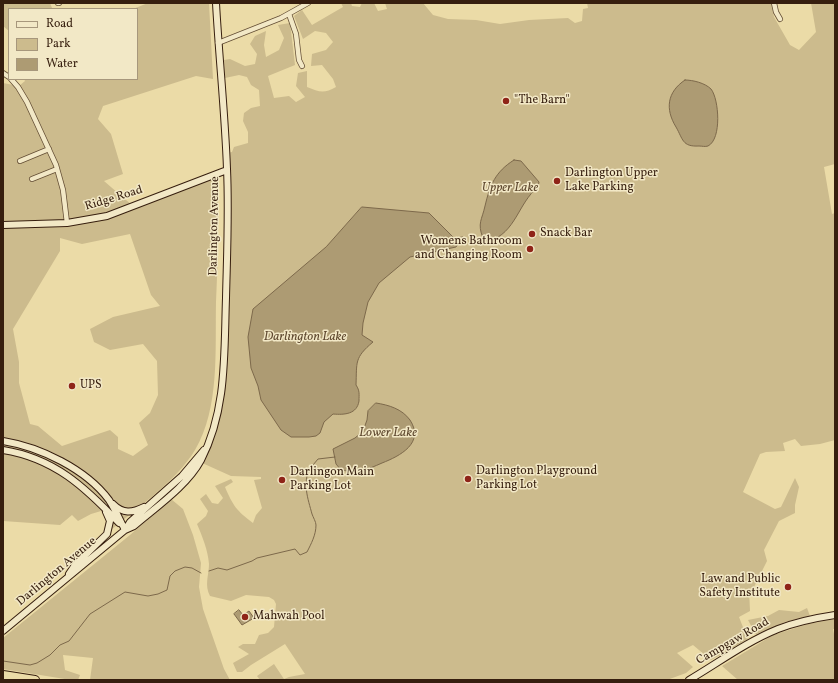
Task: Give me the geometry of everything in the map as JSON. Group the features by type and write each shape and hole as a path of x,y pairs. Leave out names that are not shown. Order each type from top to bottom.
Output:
{"highway":[{"path":"3,675 35,680"}],"main road":[{"name":"Darlington Avenue","path":"3,632 125,530 134,526 182,484 198,464 215,424 222,391 225,326 227,170 223,90 218,43 216,3"},
{"name":"Ridge Road","path":"3,225 67,223 107,216 227,170"},
{"path":"3,441 22,445 50,455 77,472 97,488 109,501 122,510 131,512 151,503"},
{"name":"Darlington Avenue","path":"125,530 130,522 182,476 206,448"},
{"path":"3,450 32,458 56,468 70,477 92,494 125,530"},
{"path":"20,454 26,453 46,459 50,455"},
{"path":"50,455 52,464 56,468"},
{"path":"67,579 75,565 107,534 110,527 110,521 105,511 92,494"},
{"path":"109,501 125,530"},
{"name":"Campgaw Road","path":"689,680 744,646 778,629 804,620 835,615"}],"street":[{"path":"218,43 289,14 308,3"},
{"path":"774,3 776,12 780,19"},
{"path":"289,14 296,34 299,60 302,66"},
{"path":"12,80 27,102 57,169 63,190 67,223"},
{"path":"20,160 49,149"},
{"path":"32,179 57,169"}],"green space":[{"path":"3,3 50,3 52,8 8,8 8,30 3,26"},
{"path":"148,3 209,3 213,79 196,76 103,106 98,119 111,134 123,174 104,181 133,206 217,175 218,207 216,358 209,416 203,434 187,462 166,485 105,535 108,520 101,511 91,514 78,521 72,515 60,525 3,521 3,83 19,86 25,81 138,80 138,8 136,8","holes":["130,234 151,295 160,306 113,317 90,329 94,342 110,350 143,344 157,361 158,395 150,413 139,423 148,445 133,456 118,449 118,437 110,430 62,446 38,426 30,424 19,383 19,362 13,329 60,251 60,238 82,244"]},
{"path":"341,3 351,3 352,6 360,7 362,3 374,3 378,11 387,9 385,3 423,3 433,15 448,19 476,20 500,24 529,20 568,18 575,23 582,21 583,9 588,8 587,3 771,3 774,17 790,45 799,50 816,32 811,3 835,3 835,164 824,167 832,214 835,213 835,440 820,444 801,446 795,439 783,443 785,451 766,452 760,454 743,492 775,509 781,507 795,478 799,487 795,505 795,513 779,521 764,550 767,561 754,587 749,589 750,611 739,617 748,640 711,660 693,645 677,653 693,667 686,673 667,680 260,680 257,676 274,664 284,679 305,674 285,644 242,672 237,672 233,663 249,654 238,647 243,644 255,644 259,635 268,633 274,627 276,604 274,600 269,597 246,595 231,601 210,596 207,588 209,564 204,543 197,524 206,516 208,511 200,499 206,494 212,503 218,504 223,498 215,486 231,479 233,482 225,487 233,504 243,515 253,523 256,515 262,508 254,480 261,479 261,477 231,476 200,462 222,391 226,153 232,152 234,147 248,143 248,132 243,121 244,113 251,108 260,106 259,90 251,85 247,77 239,75 225,78 224,60 230,59 245,66 255,64 257,54 250,44 255,36 266,31 264,45 266,57 279,50 284,38 278,25 290,23 295,65 268,76 274,98 289,96 296,102 305,97 296,86 298,73 307,71 307,87 322,92 328,91 336,87 333,79 322,65 311,66 312,54 326,50 333,42 326,33 315,31 303,39 294,16 302,10 312,25 343,7"},
{"path":"171,499 183,509 193,535 201,563 199,587 203,609 224,669 230,680 90,680 93,658 63,655 65,670 80,675 78,680 3,669 3,638 130,535"},
{"path":"807,608 810,616 785,622 756,635 748,620 768,616 779,610 799,612"},
{"path":"835,619 835,629 833,629 835,639 835,680 738,680 722,666 773,635 808,624"}],"water":[{"path":"685,80 695,81 706,85 714,94 718,119 717,128 716,136 708,146 693,146 686,144 672,120 669,107 671,95 674,90"},
{"name":"Upper Lake","path":"514,160 521,161 539,182 538,187 526,201 511,225 498,237 489,241 483,238 480,225 491,185 502,169"},
{"name":"Darlington Lake","path":"362,207 429,213 454,238 463,237 456,247 410,257 379,283 368,302 363,323 362,335 373,342 362,352 358,361 356,385 359,393 359,401 356,409 350,413 333,414 324,422 320,433 316,436 291,437 281,430 261,400 258,386 251,368 248,337 253,309 326,247"},
{"name":"Lower Lake","path":"376,403 395,408 407,416 414,428 412,442 408,448 396,457 371,468 357,471 341,470 336,464 333,449 355,438 363,431 367,420 368,411"},
{"name":"Mahwah Pool","path":"239,610 243,615 249,611 254,618 242,625 234,614"}],"waterway":[{"path":"313,465 318,459 335,457"},
{"path":"209,571 218,568 227,570 257,558 295,549 300,555 307,552 312,543 316,529 306,491 306,479 310,468"},
{"path":"3,661 30,665 37,663 50,655 60,645 69,641 90,614 125,592 148,596 158,594 167,590 170,576 175,571 185,567 192,568 201,573"}],"place":[{"name":"\"The Barn\"","path":"506,101"},
{"name":"Darlington Upper Lake Parking","path":"557,181"},
{"name":"Snack Bar","path":"532,234"},
{"name":"Womens Bathroom and Changing Room","path":"530,249"},
{"name":"UPS","path":"72,386"},
{"name":"Darlington Playground Parking Lot","path":"468,479"},
{"name":"Darlingon Main Parking Lot","path":"282,480"},
{"name":"Law and Public Safety Institute","path":"788,587"},
{"name":"Mahwah Pool","path":"245,617"}]}
